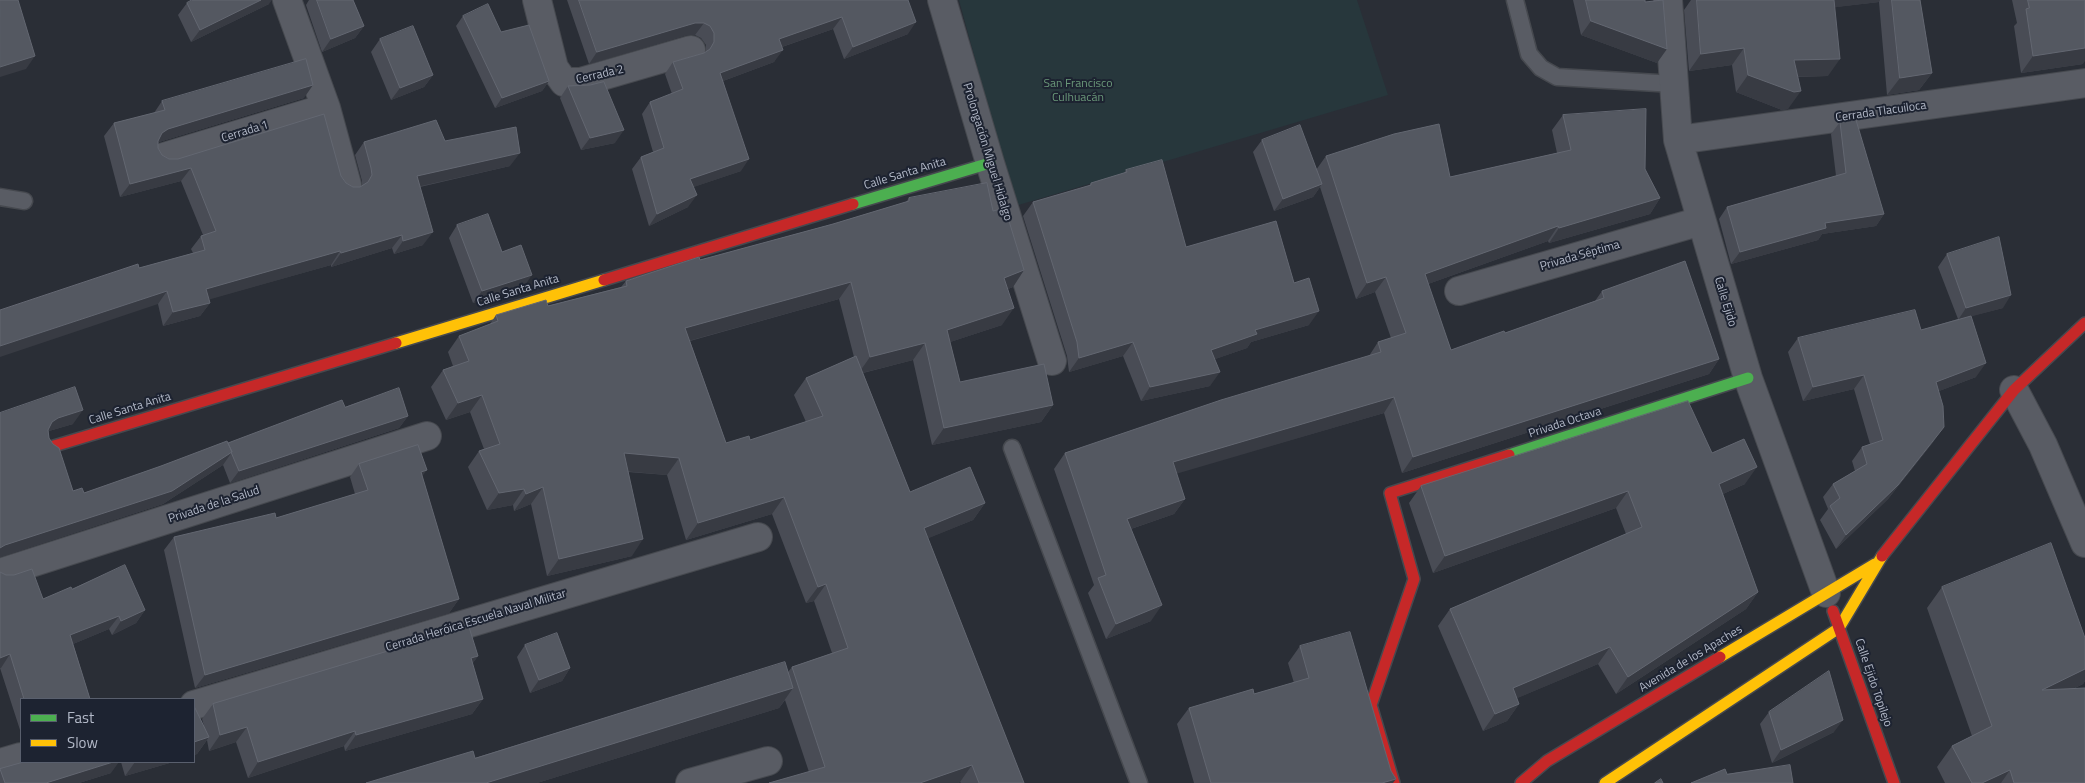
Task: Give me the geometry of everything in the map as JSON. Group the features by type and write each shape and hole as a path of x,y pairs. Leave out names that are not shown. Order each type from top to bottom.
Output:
{"street":[{"path":"287,0 326,108 347,185"},
{"name":"Cerrada 2","path":"537,0 554,68 564,82 581,82 691,50"},
{"name":"Prolongación Miguel Hidalgo","path":"942,0 990,163 1052,361"},
{"name":"Calle Ejido","path":"1668,0 1678,140 1748,378 1826,593"},
{"name":"Cerrada Tlacuiloca","path":"1678,140 2085,83"},
{"name":"Cerrada 1","path":"164,157 326,108"},
{"name":"Calle Santa Anita","path":"54,446 990,163"},
{"name":"Privada Séptima","path":"1459,291 1701,221"},
{"name":"Avenida de los Apaches","path":"1605,783 1839,628 1877,562 2014,390 2085,324"},
{"name":"Privada Octava","path":"1394,783 1372,705 1414,579 1390,493 1748,378"},
{"path":"2014,390 2043,445 2085,544"},
{"name":"Privada de la Salud","path":"0,573 427,436"},
{"name":"Cerrada Heróica Escuela Naval Militar","path":"195,705 758,537"},
{"name":"Avenida de los Apaches","path":"1521,783 1547,761 1877,562"},
{"name":"Calle Ejido Topilejo","path":"1826,593 1894,783"},
{"path":"0,763 20,757"},
{"path":"690,783 768,761"}],"lane":[{"path":"1515,0 1528,54 1541,68 1557,76 1674,84"},
{"path":"0,196 24,200"},
{"path":"1012,448 1139,783"}],"green space":[{"name":"San Francisco Culhuacán","path":"959,0 1357,0 1388,95 1015,206"}],"building":[{"path":"0,0 18,0 35,56 0,67"},
{"path":"192,0 261,0 200,30 187,3"},
{"path":"317,0 353,0 364,26 331,39"},
{"path":"579,0 908,0 916,22 853,47 842,17 779,39 783,50 720,73 749,159 690,179 697,195 657,214 641,157 664,148 650,102 683,89 673,62 704,53 710,49 714,42 714,33 710,26 704,23 695,23 597,52"},
{"path":"1586,0 1645,0 1645,2 1663,0 1667,49 1591,21"},
{"path":"1697,0 1834,0 1840,59 1794,60 1801,91 1794,92 1748,75 1744,48 1701,54"},
{"path":"1892,0 1920,0 1932,73 1900,78"},
{"path":"2028,0 2085,0 2085,48 2033,56 2026,9 2029,8"},
{"path":"488,4 501,32 529,25 549,81 502,98 463,16"},
{"path":"413,26 433,75 400,88 380,39"},
{"path":"306,59 313,85 168,129 162,133 158,141 158,148 162,155 169,159 178,159 324,114 341,176 346,183 353,187 360,187 368,182 372,175 364,142 436,120 445,141 516,127 520,153 417,176 433,232 403,241 402,235 206,289 210,303 173,312 167,291 0,346 0,310 138,264 139,268 205,250 201,236 216,231 191,168 130,184 114,123 165,110 162,101"},
{"path":"604,82 624,130 590,138 568,86"},
{"path":"1646,109 1645,169 1660,198 1559,228 1558,226 1425,274 1451,350 1604,298 1602,291 1685,261 1719,359 1413,457 1394,397 1173,462 1185,499 1127,519 1162,605 1116,624 1098,578 1106,575 1065,453 1221,400 1381,352 1378,342 1406,333 1386,277 1367,283 1326,156 1394,134 1439,124 1450,177 1571,150 1563,115"},
{"path":"1856,120 1884,214 1825,223 1826,228 1740,252 1727,207 1846,173 1840,122"},
{"path":"1300,125 1322,184 1283,199 1262,140"},
{"path":"1162,160 1186,247 1276,221 1294,283 1309,278 1319,311 1255,330 1257,334 1211,350 1220,372 1150,387 1133,342 1079,358 1077,342 1033,202 1091,185 1091,183 1127,172 1126,170"},
{"path":"987,183 993,211 1005,208 1024,270 1004,278 1014,308 947,330 960,382 1044,364 1053,405 944,428 925,343 870,357 851,282 685,328 726,443 749,436 750,440 823,416 806,378 856,356 910,492 970,467 985,503 924,528 1024,783 979,783 972,765 920,783 769,783 825,767 792,667 848,648 826,584 818,587 784,497 698,523 679,458 624,453 643,539 559,559 543,487 526,494 524,489 499,493 479,451 500,444 482,395 458,403 443,370 469,361 459,336 498,321 496,315 546,300 548,306 627,286 626,281 699,257 700,260 833,224 909,201 909,198"},
{"path":"488,214 502,252 521,245 532,275 482,291 457,225"},
{"path":"1999,237 2011,295 1966,308 1947,254"},
{"path":"1915,310 1921,330 1971,316 1986,363 1936,382 1943,406 1944,427 1898,485 1846,535 1830,506 1840,498 1833,484 1867,464 1862,447 1883,440 1864,375 1813,387 1798,338"},
{"path":"75,387 83,410 58,418 52,422 48,430 49,438 59,448 73,491 82,488 84,493 227,441 232,452 172,491 0,548 0,413"},
{"path":"399,388 408,416 239,471 228,443 342,400 345,407"},
{"path":"1688,401 1712,453 1744,439 1757,467 1719,484 1758,592 1628,677 1610,647 1513,688 1519,704 1495,714 1450,609 1642,527 1628,491 1445,556 1421,486"},
{"path":"418,445 427,470 421,472 459,599 205,675 174,537 275,513 276,518 368,490 359,464"},
{"path":"2051,543 2085,638 2085,669 2042,690 2085,688 2085,783 2014,783 2010,770 1982,783 1972,783 1952,746 1992,726 1942,587"},
{"path":"125,565 145,610 121,621 119,616 70,635 90,698 24,698 10,654 0,658 0,572 6,575 14,575 32,569 43,599 71,587 72,589"},
{"path":"469,627 478,656 471,658 483,699 356,735 355,731 258,762 247,727 220,735 213,704"},
{"path":"1350,632 1391,771 1396,779 1382,783 1211,783 1189,708 1253,689 1254,694 1309,678 1300,646"},
{"path":"557,633 570,668 539,680 525,645"},
{"path":"785,662 793,688 486,783 366,783 473,751 475,758"},
{"path":"1829,671 1843,720 1781,750 1769,712"},
{"path":"195,708 209,737 195,742"},
{"path":"21,763 110,763 46,783 5,783 0,769"},
{"path":"1790,765 1793,783 1691,783 1725,769 1727,774"},
{"path":"1661,779 1663,783 1655,783"}],"traffic: fast":[{"path":"853,204 990,163"},
{"path":"1509,455 1748,378"}],"traffic: slow":[{"path":"396,343 604,280"},
{"path":"1605,783 1839,628 1882,556"},
{"path":"1720,657 1875,564"}],"traffic: jam":[{"path":"604,280 853,204"},
{"path":"1882,556 2014,390 2085,323"},
{"path":"54,446 396,343"},
{"path":"1394,783 1371,705 1414,579 1390,493 1509,455"},
{"path":"1833,611 1894,783"},
{"path":"1521,783 1547,761 1720,657"}]}
